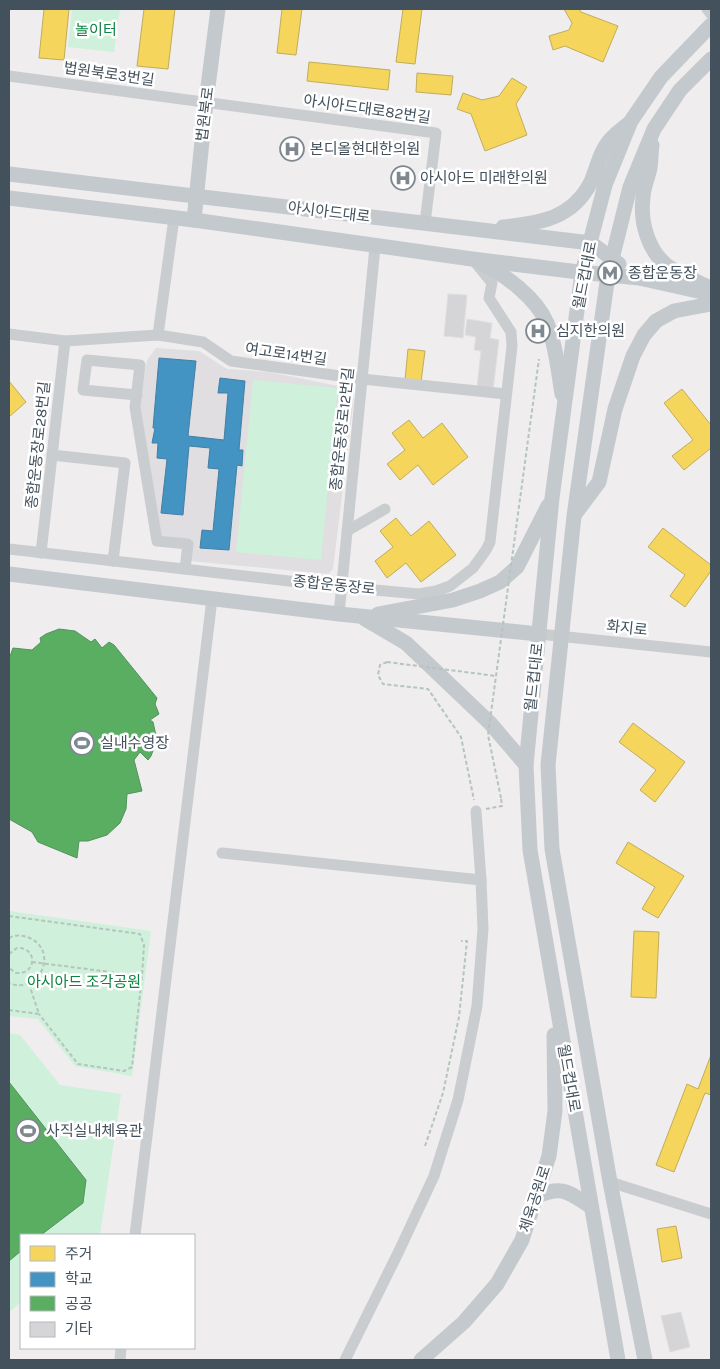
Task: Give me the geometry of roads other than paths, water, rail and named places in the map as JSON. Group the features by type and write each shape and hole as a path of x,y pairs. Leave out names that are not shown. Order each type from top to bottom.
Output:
{"main road":[{"name":"법원북로","path":"194,220 218,9"},
{"name":"월드컵대로","path":"618,1360 530,850 526,765 552,498 582,273 605,185 630,121 661,77 711,25"},
{"name":"월드컵대로","path":"645,1360 610,1182 552,849 548,764 574,516 608,275 630,187 654,129 680,90 711,58"},
{"path":"477,230 538,222 560,215 572,207 591,182 610,140 630,121"},
{"path":"654,129 650,166 642,197 646,233 652,248 660,259 670,267 711,288"},
{"name":"아시아드대로","path":"9,174 591,243 639,278"},
{"name":"아시아드대로","path":"9,198 194,220 582,273 639,278 711,294"},
{"path":"472,259 506,276 531,300 546,321 552,337 565,409"},
{"path":"574,516 600,482 615,409 633,356 644,335 656,321 674,311 711,304"},
{"path":"362,617 453,600 500,582 516,567 552,498"},
{"name":"종합운동장로","path":"9,574 362,617 539,634"},
{"path":"362,617 406,643 490,724 526,765"},
{"name":"체육공원로","path":"421,1360 464,1322 497,1284 522,1240 549,1156 555,1111 556,1001"},
{"path":"537,1196 551,1190 561,1190 572,1194 590,1206"}],"street":[{"path":"707,9 711,14"},
{"name":"법원북로3번길","path":"9,76 206,102"},
{"name":"아시아드대로82번길","path":"206,102 436,134 425,223"},
{"path":"158,336 174,218"},
{"name":"종합운동장로12번길","path":"339,614 375,246"},
{"name":"종합운동장로","path":"9,549 419,594 450,586 472,568 490,542 512,346 511,332 490,298 492,283 472,259"},
{"name":"여고로14번길","path":"9,334 65,341 158,336 203,342 231,361 362,379 506,394"},
{"name":"종합운동장로28번길","path":"41,553 65,341"},
{"path":"137,396 83,390 87,360 140,365 137,396 135,407 157,541 188,544 185,569"},
{"path":"52,455 125,463 113,561"},
{"path":"347,531 385,509"},
{"path":"135,1234 212,599"},
{"name":"화지로","path":"539,634 711,652"},
{"path":"345,1360 434,1176 458,1100 478,1006 483,929 476,811"},
{"path":"222,853 481,880"},
{"path":"610,1182 711,1214"}],"place":[{"name":"본디올현대한의원","path":"292,149"},
{"name":"아시아드 미래한의원","path":"403,178"},
{"name":"종합운동장","path":"610,273"},
{"name":"심지한의원","path":"538,331"},
{"name":"실내수영장","path":"82,743"},
{"name":"사직실내체육관","path":"28,1131"}],"park label":[{"name":"놀이터","path":"96,30"},
{"name":"아시아드 조각공원","path":"84,982"}]}
